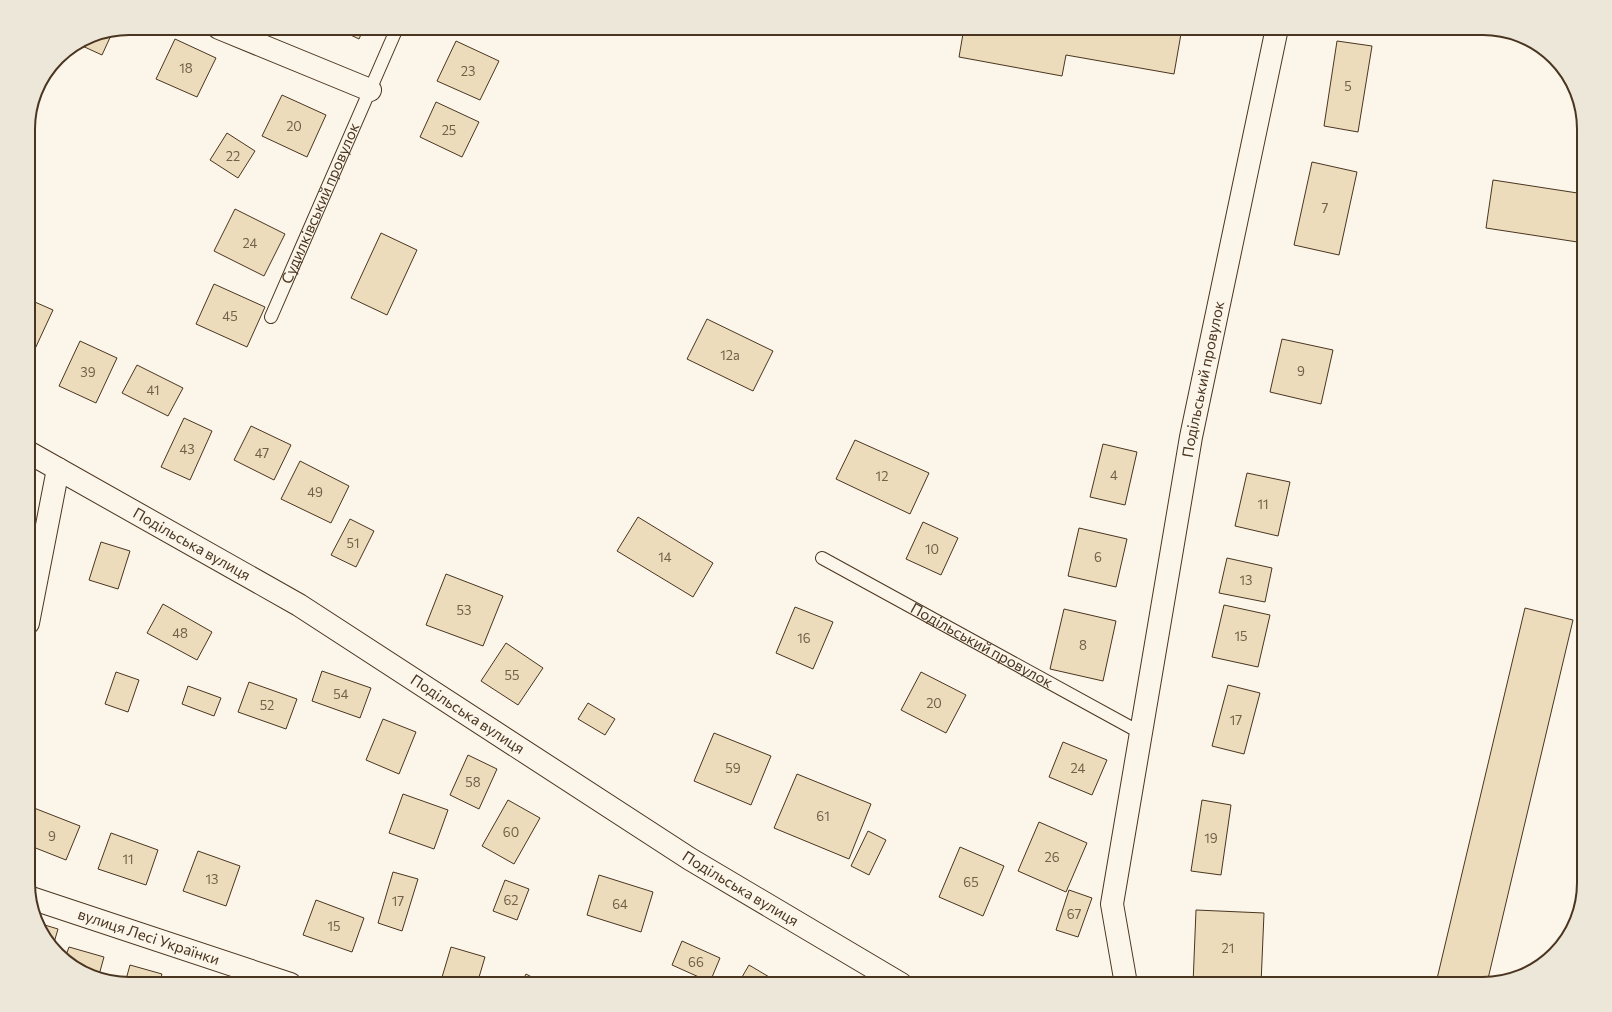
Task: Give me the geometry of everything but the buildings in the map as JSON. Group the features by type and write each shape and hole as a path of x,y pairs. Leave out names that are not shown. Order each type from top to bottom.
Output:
{"street":[{"path":"236,35 370,90"},
{"name":"Подільський провулок","path":"1125,977 1112,904 1191,437 1277,35"},
{"name":"Подільська вулиця","path":"35,456 299,605 690,859 890,977"},
{"path":"35,587 58,469"},
{"name":"вулиця Лесі Українки","path":"37,900 269,977"}],"lane":[{"name":"Судилківський провулок","path":"271,317 394,35"},
{"name":"Подільський провулок","path":"822,558 1141,733"}]}
